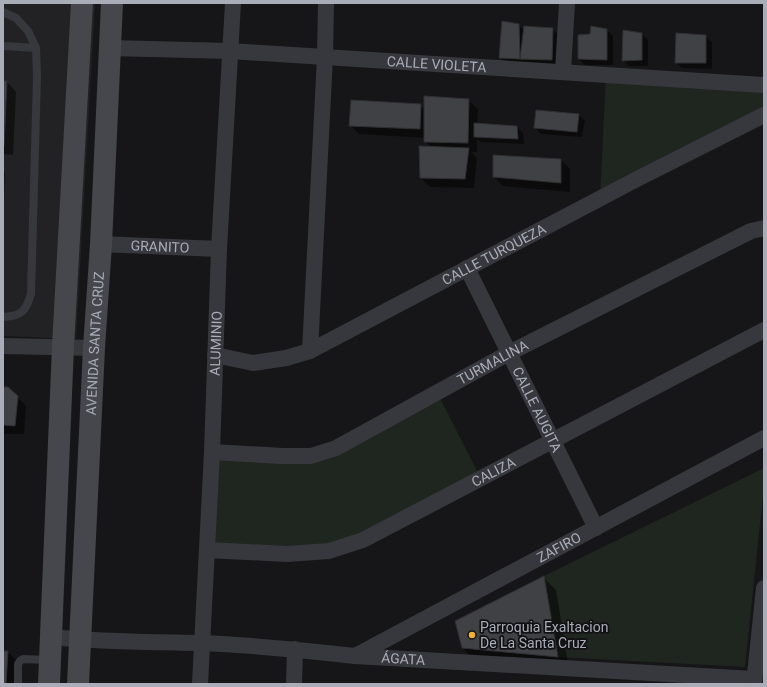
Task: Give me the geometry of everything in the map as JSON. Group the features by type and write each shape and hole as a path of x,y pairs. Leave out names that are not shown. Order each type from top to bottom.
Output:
{"street":[{"path":"49,684 63,346 82,3"},
{"name":"AVENIDA SANTA CRUZ","path":"78,684 112,3"},
{"name":"ALUMINIO","path":"200,684 212,452 219,249 233,3"},
{"path":"310,351 325,57 326,3"},
{"path":"563,71 567,3"},
{"name":"CALLE VIOLETA","path":"109,48 230,51 448,66 563,71 764,84"},
{"name":"CALLE TURQUEZA","path":"215,355 253,363 286,358 310,351 637,179 764,115"},
{"name":"TURMALINA","path":"212,452 311,456 336,448 509,353 751,231 764,228"},
{"name":"GRANITO","path":"101,244 219,249"},
{"name":"CALLE AUGITA","path":"467,268 596,528"},
{"name":"CALIZA","path":"207,550 287,554 329,551 363,540 553,442 764,330"},
{"path":"3,346 63,346 94,348"},
{"name":"ZAFIRO","path":"354,656 764,438"},
{"path":"754,682 764,588"},
{"name":"ÁGATA","path":"51,637 80,640 295,649 354,656 754,682"},
{"path":"294,684 295,649"}],"lane":[{"path":"3,12 16,18 28,31 36,48 37,76 31,294 28,306 21,313 3,317"},
{"path":"3,46 36,48"},
{"path":"18,684 18,664 20,661 23,659 50,660"}],"shaded area":[{"path":"3,3 95,3 76,339 3,336"},
{"path":"606,74 764,85 764,116 600,198"},
{"path":"437,392 481,479 329,551 207,550 212,452 311,456"},
{"path":"764,468 764,485 745,667 558,657 544,576"}],"building":[{"path":"502,21 519,24 520,59 499,58"},
{"path":"524,26 553,28 552,60 520,59"},
{"path":"591,26 607,29 607,60 578,59 578,35 590,34"},
{"path":"623,30 642,33 642,60 622,61"},
{"path":"676,33 706,35 706,63 675,63"},
{"path":"3,81 7,81 4,146 3,146"},
{"path":"424,96 469,99 468,143 424,142"},
{"path":"351,100 421,104 420,129 349,126"},
{"path":"536,110 579,114 577,132 534,128"},
{"path":"474,123 517,126 518,139 474,137"},
{"path":"419,146 469,148 465,179 420,178"},
{"path":"493,155 561,159 561,183 493,177"},
{"path":"3,387 8,387 18,396 15,426 3,425"},
{"path":"544,576 558,657 462,648 455,621"},
{"path":"3,651 8,651 6,684 3,684"}],"place":[{"name":"Parroquia Exaltacion De La Santa Cruz","path":"472,635"}]}
